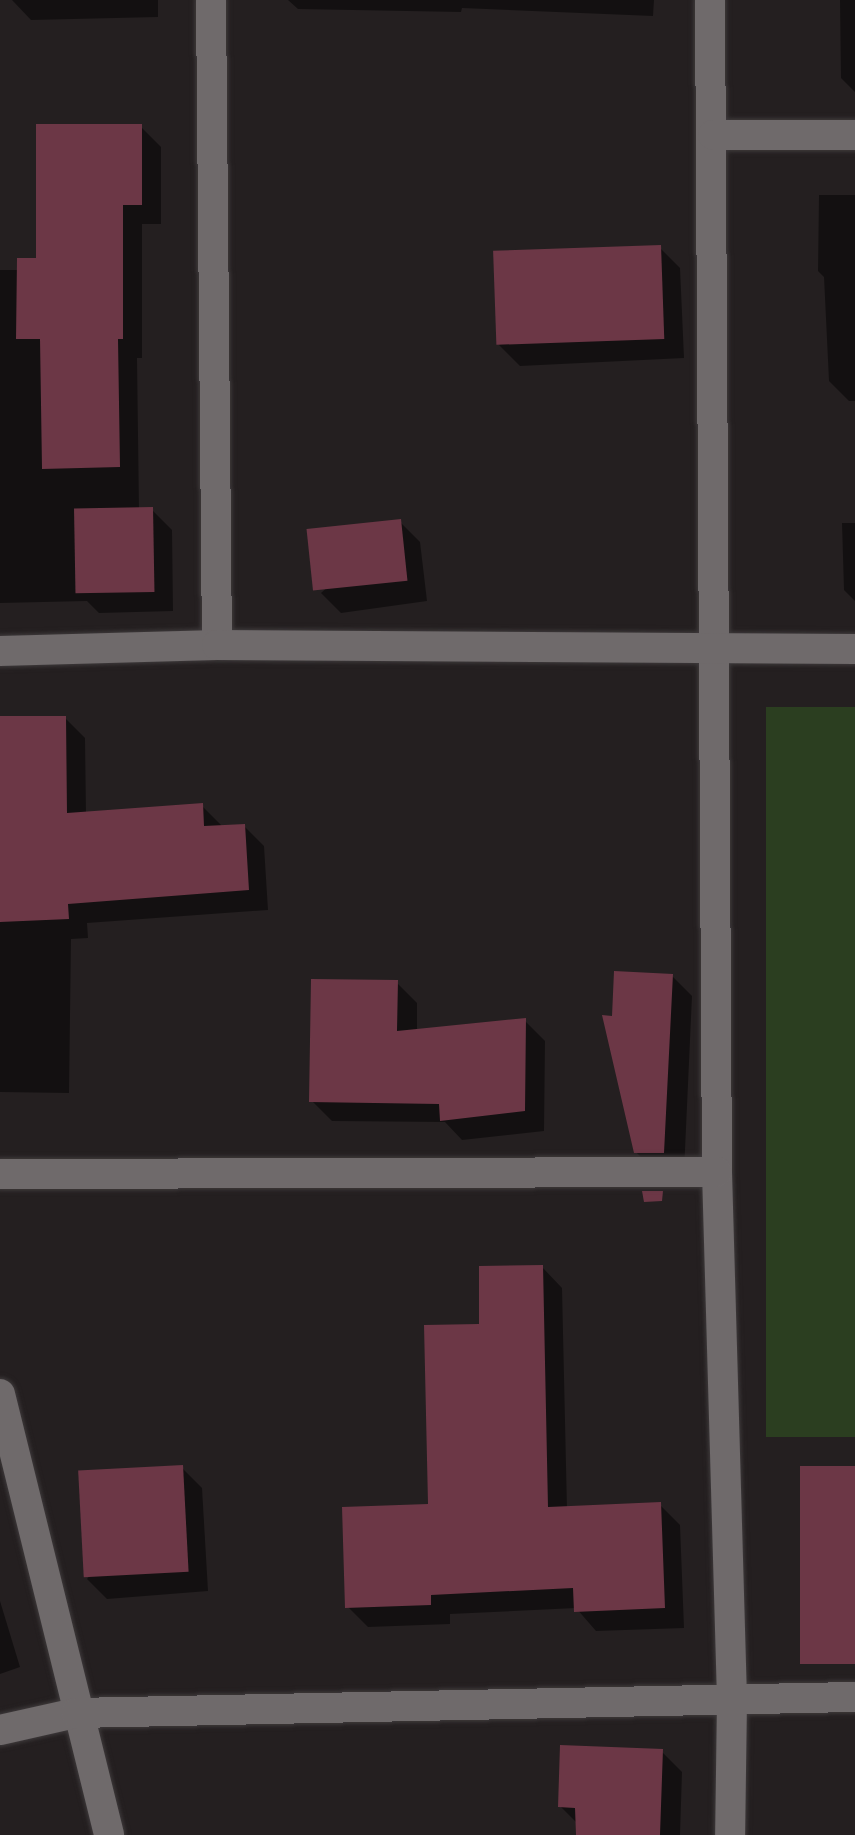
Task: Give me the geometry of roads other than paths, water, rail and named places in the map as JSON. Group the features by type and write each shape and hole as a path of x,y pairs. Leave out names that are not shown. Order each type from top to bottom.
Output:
{"street":[{"path":"212,0 218,645"},
{"path":"710,0 717,1172 732,1700 730,1835"},
{"path":"713,135 855,135"},
{"path":"0,650 218,645 855,649"},
{"path":"0,1174 717,1172"},
{"path":"0,1394 109,1835"},
{"path":"0,1730 76,1713 855,1697"}]}
